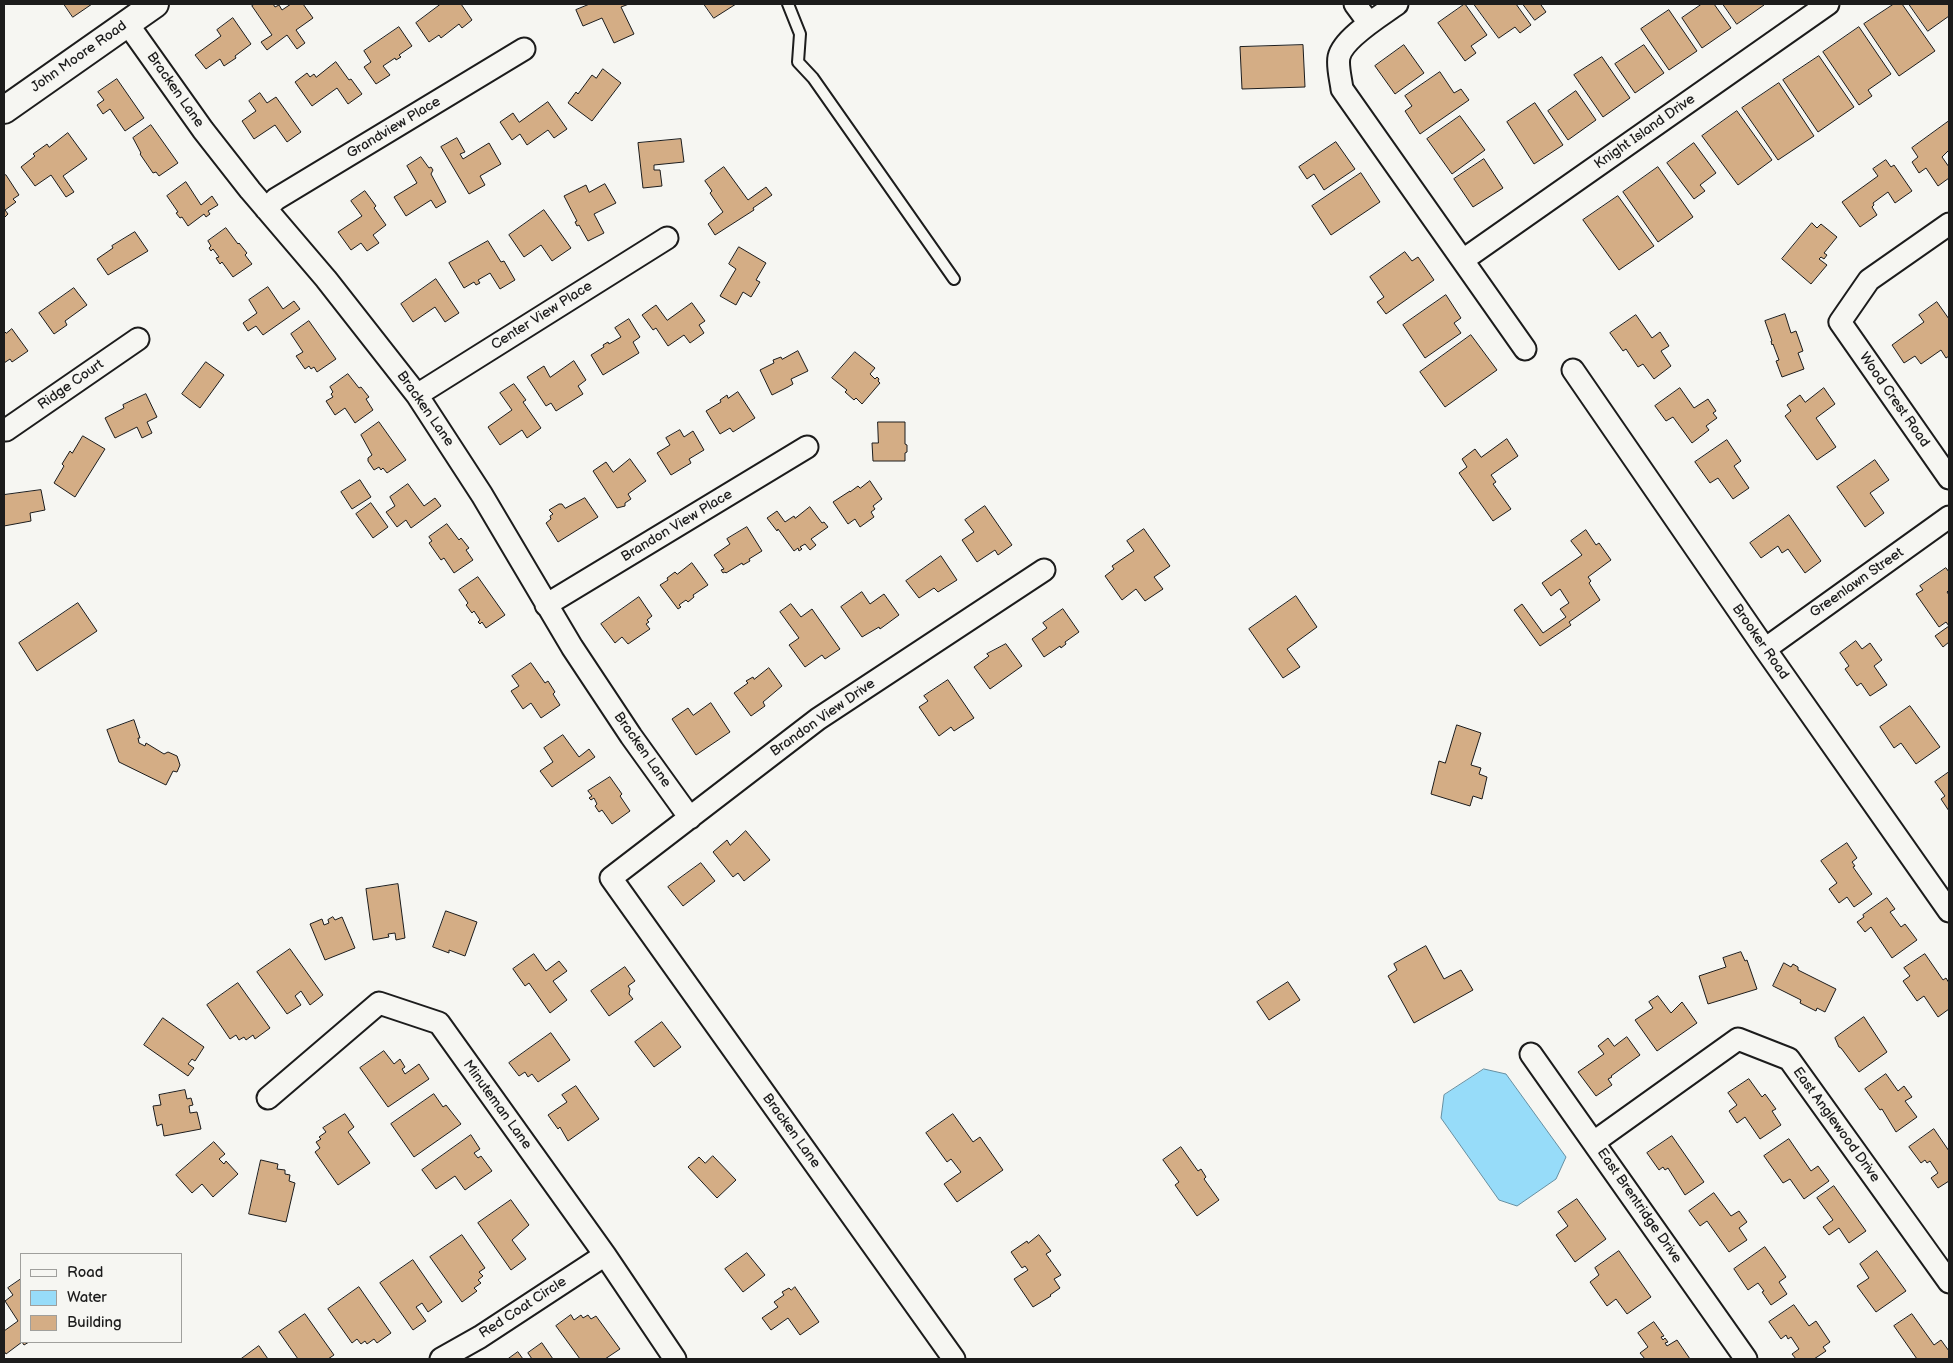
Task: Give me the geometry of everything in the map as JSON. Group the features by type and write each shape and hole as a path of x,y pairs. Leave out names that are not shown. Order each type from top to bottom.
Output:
{"street":[{"name":"John Moore Road","path":"4,110 155,4"},
{"path":"1355,4 1369,23"},
{"path":"1397,4 1369,23 1349,40 1339,57 1342,89 1525,349"},
{"name":"Knight Island Drive","path":"1463,260 1828,4"},
{"name":"Bracken Lane","path":"128,23 203,130 266,209 326,279 417,395 482,495 546,605 607,700 690,818"},
{"name":"Grandview Place","path":"266,209 276,199 524,49"},
{"name":"Wood Crest Road","path":"1949,224 1869,280 1840,322 1949,478"},
{"name":"Center View Place","path":"417,395 667,238"},
{"name":"Ridge Court","path":"4,430 138,339"},
{"name":"Brooker Road","path":"1572,370 1949,911"},
{"name":"Brandon View Place","path":"546,605 807,446"},
{"name":"Greenlawn Street","path":"1765,649 1949,517"},
{"name":"Brandon View Drive","path":"611,878 818,719 1044,570"},
{"name":"Bracken Lane","path":"611,878 954,1359"},
{"name":"Minuteman Lane","path":"268,1098 379,1003 439,1024 604,1255 674,1359"},
{"name":"East Anglewood Drive","path":"1594,1142 1738,1039 1789,1059 1949,1282"},
{"name":"East Brentridge Drive","path":"1531,1054 1746,1359"},
{"name":"Red Coat Circle","path":"441,1359 480,1336 604,1255"}],"lane":[{"path":"788,4 800,34 798,62 813,78 954,278"}],"water":[{"path":"1484,1069 1506,1074 1566,1157 1556,1179 1517,1206 1499,1200 1441,1118 1444,1095"}],"building":[{"path":"64,4 92,4 73,17"},
{"path":"255,4 273,4 275,7 279,5 282,10 291,4 303,4 313,18 296,30 305,43 297,49 287,35 267,50 261,42 272,35 252,6"},
{"path":"441,4 461,4 472,20 462,28 459,24 441,38 439,35 429,42 416,23"},
{"path":"590,4 629,4 621,7 634,34 614,43 602,18 583,26 576,10"},
{"path":"704,4 736,4 714,18"},
{"path":"1465,4 1487,35 1471,46 1476,53 1465,61 1438,23"},
{"path":"1474,4 1516,4 1531,25 1520,33 1515,27 1499,38"},
{"path":"1523,4 1543,4 1541,5 1546,12 1535,20"},
{"path":"1702,4 1714,4 1731,28 1702,48 1682,18"},
{"path":"1723,4 1763,4 1764,5 1737,24"},
{"path":"1894,4 1902,4 1935,51 1899,76 1864,24"},
{"path":"1909,4 1949,4 1949,16 1928,31"},
{"path":"1669,10 1697,51 1669,70 1641,29"},
{"path":"233,18 251,44 224,66 220,59 206,69 195,55 221,36 217,30"},
{"path":"399,27 412,46 399,55 401,57 396,60 395,58 383,66 390,75 376,84 364,67 371,62 364,51"},
{"path":"1859,27 1891,74 1868,90 1872,96 1859,105 1823,52"},
{"path":"1303,45 1305,87 1242,89 1240,47"},
{"path":"1404,45 1424,73 1395,94 1375,66"},
{"path":"1644,45 1664,73 1635,93 1615,64"},
{"path":"1819,56 1854,107 1818,132 1783,80"},
{"path":"1602,57 1630,98 1603,117 1574,75"},
{"path":"336,62 362,94 348,104 337,88 312,106 295,82 307,73 310,77 314,74 316,77"},
{"path":"603,69 621,83 592,121 568,103 576,92 578,94 592,75 596,78"},
{"path":"1440,72 1454,93 1461,89 1469,100 1420,134 1405,111 1412,106 1405,96"},
{"path":"117,79 144,118 125,131 110,109 103,114 97,105 104,100 98,92"},
{"path":"1779,83 1814,136 1778,160 1742,108"},
{"path":"1576,91 1596,120 1568,140 1548,111"},
{"path":"260,93 267,103 276,97 301,132 287,142 275,125 254,139 242,121 256,111 249,101"},
{"path":"548,102 567,129 554,138 548,130 527,145 520,134 512,140 500,122 513,113 519,122"},
{"path":"1535,103 1563,145 1534,164 1507,122"},
{"path":"1737,111 1772,160 1738,185 1702,136"},
{"path":"1460,116 1485,150 1452,174 1427,139"},
{"path":"1949,121 1949,150 1942,157 1949,167 1949,178 1938,186 1926,168 1919,173 1912,162 1918,157 1912,148"},
{"path":"151,125 178,163 159,176 156,172 153,173 140,154 133,138"},
{"path":"68,133 87,159 63,176 74,192 66,197 51,175 35,186 21,167 35,156 33,154 47,144 49,147"},
{"path":"457,138 465,152 460,154 463,159 489,143 501,164 480,176 485,185 469,194 441,147"},
{"path":"681,139 684,162 654,165 654,170 660,170 662,186 643,188 638,143"},
{"path":"1336,142 1355,169 1324,190 1314,174 1307,179 1299,167"},
{"path":"1694,143 1716,173 1700,185 1705,191 1694,199 1667,163"},
{"path":"421,157 429,168 431,167 433,170 431,174 446,202 436,208 431,200 406,216 394,197 417,183 407,166"},
{"path":"1484,159 1503,188 1473,207 1454,179"},
{"path":"1886,160 1891,167 1894,165 1912,191 1895,203 1888,192 1873,203 1872,207 1877,215 1860,227 1842,202 1878,176 1873,169"},
{"path":"724,167 748,200 766,187 772,195 753,208 754,210 715,235 708,224 723,212 710,193 712,191 705,181"},
{"path":"1658,167 1693,217 1658,242 1623,192"},
{"path":"1361,173 1380,202 1331,235 1312,206"},
{"path":"6,175 19,195 13,199 16,202 5,210 8,214 4,218 4,176"},
{"path":"186,182 201,205 212,196 218,205 208,211 210,214 206,217 204,214 188,226 182,217 180,218 176,213 178,212 167,196"},
{"path":"605,184 616,203 594,214 604,233 588,241 579,225 577,226 575,222 577,221 564,196 586,185 589,192"},
{"path":"365,191 386,225 373,235 379,243 367,251 361,243 351,250 338,232 362,216 351,201"},
{"path":"1618,196 1654,246 1619,270 1583,220"},
{"path":"544,210 571,248 552,261 541,245 524,257 509,235"},
{"path":"1812,223 1817,228 1821,224 1837,237 1824,253 1827,255 1824,259 1821,257 1819,259 1827,265 1811,284 1782,259"},
{"path":"226,228 247,253 245,255 252,264 233,277 222,262 220,264 216,258 219,257 213,249 211,251 209,248 211,246 208,241"},
{"path":"135,232 148,251 108,275 97,259 113,248 112,246"},
{"path":"488,241 501,262 504,261 515,280 500,289 490,273 478,280 480,283 476,285 474,282 464,288 449,263"},
{"path":"739,247 766,263 756,280 760,282 751,297 743,292 736,305 720,296 736,269 729,264"},
{"path":"1405,252 1412,261 1418,257 1434,280 1386,314 1377,302 1384,297 1370,277"},
{"path":"436,279 459,313 445,322 435,307 413,322 401,304"},
{"path":"268,287 283,309 294,301 300,309 263,335 256,326 248,331 243,323 257,313 249,300"},
{"path":"74,288 87,305 65,321 67,325 54,334 39,313"},
{"path":"1446,295 1461,318 1454,323 1461,333 1425,358 1403,325"},
{"path":"1937,302 1949,319 1949,356 1946,358 1941,350 1921,364 1915,356 1904,363 1892,345 1924,322 1919,315"},
{"path":"692,303 705,321 699,325 704,333 690,343 684,335 668,346 656,328 653,330 642,315 656,305 667,320"},
{"path":"1785,314 1791,333 1796,331 1803,351 1798,353 1804,369 1782,377 1776,361 1779,360 1772,345 1765,321"},
{"path":"1636,315 1652,338 1660,332 1669,346 1661,351 1671,366 1654,379 1643,364 1638,367 1626,349 1623,351 1610,333"},
{"path":"629,319 640,337 633,342 639,353 603,375 591,355 604,347 603,345 608,342 609,344 621,337 615,328"},
{"path":"309,321 336,359 317,372 314,367 311,369 309,366 305,369 296,356 303,352 291,334"},
{"path":"12,329 28,351 12,362 10,359 4,363 4,331 6,333"},
{"path":"1471,335 1497,370 1445,407 1420,372"},
{"path":"798,351 808,371 791,379 793,384 772,395 760,370 774,363 773,360 781,357 782,359"},
{"path":"855,352 875,368 870,374 875,379 877,377 880,383 862,404 856,398 854,400 845,392 847,390 832,378"},
{"path":"574,361 586,380 578,386 583,394 556,411 551,403 546,406 527,377 544,366 550,377"},
{"path":"206,362 224,375 200,408 182,394"},
{"path":"348,374 369,397 366,399 373,410 355,423 345,408 335,415 326,401 333,397 330,387"},
{"path":"514,384 526,400 523,402 541,428 527,438 522,430 500,445 488,427 512,410 500,393"},
{"path":"1680,388 1694,408 1708,399 1716,411 1713,413 1717,418 1706,426 1709,430 1692,443 1673,417 1666,421 1655,406"},
{"path":"1824,388 1835,404 1816,418 1836,447 1817,460 1785,416 1791,411 1787,405 1800,395 1805,402"},
{"path":"738,392 755,418 733,432 730,428 720,434 706,411 721,402 720,400 727,395 728,398"},
{"path":"146,394 157,417 147,422 152,433 142,438 137,427 115,438 105,418 124,408 123,405"},
{"path":"379,422 406,460 387,473 383,468 381,470 379,467 374,470 368,461 368,458 372,455 361,435"},
{"path":"878,422 905,422 907,452 905,453 905,461 873,461 872,443 878,443"},
{"path":"680,430 684,437 693,431 704,450 689,459 691,463 671,475 657,453 670,445 666,438"},
{"path":"83,436 105,449 75,497 54,483 70,451 72,453"},
{"path":"1507,439 1518,456 1491,475 1496,482 1493,484 1511,509 1493,521 1459,473 1467,467 1462,459 1475,449 1481,457"},
{"path":"1727,440 1741,461 1734,466 1749,488 1733,499 1718,478 1710,483 1695,462"},
{"path":"630,459 646,481 628,494 631,499 625,503 625,506 617,508 593,471 606,462 613,472"},
{"path":"1875,460 1889,480 1870,493 1884,513 1865,527 1837,487"},
{"path":"360,480 371,497 352,509 341,492"},
{"path":"870,481 882,499 873,506 875,509 871,512 874,517 860,527 855,519 848,524 833,502 858,486 860,488"},
{"path":"408,484 424,506 435,498 441,506 411,528 406,520 397,527 386,512 395,506 390,497"},
{"path":"41,490 45,510 30,513 31,521 4,526 4,495"},
{"path":"585,498 598,517 558,542 546,523 553,514 549,510 559,504 562,504 565,508"},
{"path":"371,503 388,527 373,538 356,514"},
{"path":"985,506 1012,545 998,555 995,550 977,562 962,540 974,532 965,520"},
{"path":"810,507 822,523 824,522 828,527 811,539 816,545 810,550 805,544 800,547 802,549 799,551 798,548 794,551 778,529 777,531 767,518 777,511 785,522 794,516 795,518"},
{"path":"1789,515 1821,561 1805,573 1788,549 1782,553 1778,546 1761,558 1750,543"},
{"path":"447,524 459,540 461,538 469,548 466,550 473,560 454,573 444,558 441,560 429,543 432,541 429,537"},
{"path":"747,527 762,551 743,565 742,563 723,573 721,570 724,569 714,555 730,544 727,539"},
{"path":"1144,529 1170,566 1154,577 1163,589 1145,601 1136,589 1122,600 1105,576 1114,569 1112,566 1134,551 1127,541"},
{"path":"1586,530 1596,545 1599,543 1611,560 1588,577 1591,581 1589,583 1600,600 1569,622 1571,625 1540,646 1514,610 1522,604 1543,633 1566,617 1560,609 1569,603 1560,589 1551,596 1542,583 1582,555 1571,541"},
{"path":"941,556 957,580 938,592 934,588 919,598 906,581"},
{"path":"692,563 708,585 693,595 694,597 688,602 686,600 679,605 681,607 678,609 660,585 675,572 677,574"},
{"path":"1946,568 1949,572 1949,590 1947,592 1949,595 1949,626 1946,622 1939,627 1916,594 1923,590 1920,586"},
{"path":"478,577 505,615 486,628 482,622 480,624 478,622 480,620 474,611 472,613 466,605 468,603 459,590"},
{"path":"862,592 870,604 884,594 899,615 880,629 879,627 862,637 841,607"},
{"path":"1296,596 1317,627 1287,649 1300,667 1283,678 1249,629"},
{"path":"639,597 652,616 647,620 649,622 646,624 650,629 628,644 622,637 615,643 601,624"},
{"path":"78,603 97,631 37,671 19,643"},
{"path":"791,604 801,617 812,609 840,649 825,659 822,655 805,667 789,645 799,638 780,612"},
{"path":"1063,609 1079,632 1065,642 1066,644 1061,648 1060,646 1044,657 1032,639 1047,628 1043,623"},
{"path":"1949,626 1949,642 1943,647 1935,636"},
{"path":"1856,641 1862,649 1870,643 1882,660 1874,666 1887,685 1870,696 1861,683 1857,686 1845,669 1849,666 1840,653"},
{"path":"1006,644 1022,666 990,689 974,667 989,656 987,654"},
{"path":"531,663 545,683 548,681 560,705 541,718 531,703 523,709 511,691 519,686 512,676"},
{"path":"769,668 782,686 763,702 765,706 751,716 734,693 748,683 746,681 753,677 754,679"},
{"path":"948,680 974,718 954,731 951,727 939,736 919,707 928,701 924,696"},
{"path":"711,703 730,732 696,755 672,719 688,708 693,715"},
{"path":"1910,706 1940,747 1916,764 1901,743 1894,748 1880,727"},
{"path":"134,720 140,738 138,738 139,743 145,746 146,743 164,754 168,752 177,756 180,765 177,772 173,771 166,785 119,762 107,730"},
{"path":"1457,725 1481,733 1471,765 1481,768 1479,774 1487,777 1482,799 1473,796 1470,806 1431,794 1439,761 1445,763"},
{"path":"563,735 579,757 589,749 595,757 552,787 540,771 553,762 544,748"},
{"path":"1949,772 1949,811 1941,799 1945,796 1935,782"},
{"path":"610,777 622,794 620,796 630,811 612,824 602,810 599,812 595,806 597,804 594,798 591,800 589,798 592,796 588,791"},
{"path":"746,831 770,860 744,881 738,873 733,877 713,852 727,840 730,845"},
{"path":"1847,843 1857,858 1852,862 1855,866 1853,867 1872,894 1854,907 1847,897 1839,903 1829,889 1837,883 1821,861"},
{"path":"701,863 715,881 683,906 668,887"},
{"path":"398,884 405,938 396,940 395,933 388,934 389,937 373,940 366,889"},
{"path":"1887,898 1895,909 1890,912 1901,927 1905,924 1917,940 1892,958 1871,927 1865,932 1857,922 1864,917 1863,915"},
{"path":"446,911 477,922 465,956 433,947"},
{"path":"333,917 335,920 342,917 355,948 325,960 310,924 322,919 324,925 329,923 328,920"},
{"path":"1426,946 1444,979 1461,970 1473,990 1414,1023 1388,976 1397,970 1394,964"},
{"path":"290,949 323,995 310,1005 301,991 295,996 301,1005 287,1014 257,972"},
{"path":"1741,952 1745,961 1747,960 1757,989 1708,1004 1699,976 1726,967 1723,958"},
{"path":"534,954 546,971 559,961 567,971 553,981 567,1000 550,1013 529,983 525,986 513,969"},
{"path":"1925,954 1943,980 1946,978 1949,983 1949,1009 1938,1017 1924,996 1917,1001 1903,981 1910,976 1904,968"},
{"path":"1784,963 1791,967 1793,964 1798,967 1798,970 1836,989 1825,1012 1817,1008 1816,1011 1800,1003 1801,1000 1773,986"},
{"path":"625,967 635,981 628,986 630,989 629,994 633,999 609,1016 591,991"},
{"path":"1288,982 1300,1000 1269,1020 1257,1002"},
{"path":"238,983 270,1028 255,1039 253,1035 246,1040 244,1037 239,1040 236,1035 230,1039 207,1005"},
{"path":"1658,996 1671,1013 1682,1002 1697,1023 1657,1051 1635,1020 1653,1008 1649,1002"},
{"path":"1864,1017 1887,1052 1859,1072 1839,1047 1835,1038"},
{"path":"163,1018 204,1047 195,1061 192,1059 188,1064 194,1068 188,1076 144,1045"},
{"path":"662,1022 681,1047 654,1067 635,1042"},
{"path":"551,1033 570,1060 538,1082 532,1074 528,1077 525,1072 519,1076 509,1063"},
{"path":"1627,1037 1640,1055 1611,1076 1608,1079 1612,1085 1596,1096 1578,1072 1604,1054 1598,1046 1608,1038 1614,1046"},
{"path":"384,1051 394,1064 400,1059 405,1067 402,1069 405,1074 419,1064 429,1079 388,1107 360,1068"},
{"path":"1886,1074 1898,1091 1904,1086 1912,1097 1905,1101 1917,1117 1896,1132 1882,1109 1880,1110 1865,1089"},
{"path":"1749,1079 1762,1097 1765,1094 1776,1109 1772,1111 1781,1125 1760,1139 1745,1117 1737,1123 1729,1111 1737,1105 1728,1093"},
{"path":"576,1086 599,1119 568,1141 560,1127 558,1129 548,1115 567,1102 562,1095"},
{"path":"185,1090 187,1099 191,1098 193,1105 189,1106 190,1113 197,1112 201,1129 164,1136 162,1124 157,1126 153,1106 161,1105 159,1095"},
{"path":"434,1094 443,1107 446,1105 461,1124 414,1157 391,1124"},
{"path":"345,1114 354,1127 348,1132 370,1163 338,1185 315,1152 320,1148 316,1142 326,1132 323,1128"},
{"path":"953,1114 973,1142 980,1137 1003,1170 957,1202 944,1184 961,1172 951,1159 947,1162 926,1133"},
{"path":"1934,1129 1949,1151 1949,1181 1938,1188 1931,1178 1938,1173 1930,1161 1927,1163 1925,1160 1921,1163 1909,1147"},
{"path":"471,1135 480,1149 474,1153 478,1158 481,1156 492,1171 465,1190 455,1176 436,1189 422,1170"},
{"path":"1672,1136 1704,1182 1685,1195 1668,1168 1665,1170 1663,1167 1659,1170 1647,1153"},
{"path":"1789,1139 1811,1171 1818,1166 1829,1181 1804,1199 1790,1179 1783,1183 1764,1156"},
{"path":"214,1142 225,1154 219,1159 224,1164 226,1161 238,1174 213,1197 202,1184 192,1193 176,1175"},
{"path":"1181,1147 1198,1171 1201,1169 1206,1177 1204,1179 1219,1200 1197,1216 1175,1185 1179,1182 1163,1160"},
{"path":"713,1156 736,1180 717,1198 688,1167 699,1157 705,1163"},
{"path":"261,1160 278,1164 277,1169 285,1170 285,1174 290,1175 289,1181 295,1183 286,1222 249,1214"},
{"path":"1834,1186 1866,1231 1849,1243 1839,1228 1829,1235 1823,1227 1833,1220 1817,1198"},
{"path":"1714,1193 1731,1216 1739,1211 1747,1222 1739,1228 1747,1240 1729,1252 1707,1221 1700,1226 1689,1211"},
{"path":"1577,1199 1606,1239 1575,1262 1556,1235 1568,1226 1558,1212"},
{"path":"511,1200 529,1225 512,1240 526,1259 511,1270 478,1223"},
{"path":"462,1235 485,1268 479,1272 483,1276 478,1280 481,1283 474,1288 477,1291 462,1302 430,1257"},
{"path":"1039,1235 1051,1251 1046,1254 1061,1275 1054,1279 1060,1288 1033,1307 1014,1279 1028,1270 1025,1266 1022,1268 1011,1252"},
{"path":"1765,1247 1786,1277 1779,1282 1787,1294 1771,1305 1758,1283 1748,1290 1734,1269"},
{"path":"1619,1251 1651,1297 1627,1314 1616,1299 1607,1306 1590,1282 1599,1275 1595,1268"},
{"path":"1877,1251 1906,1291 1876,1312 1857,1286 1869,1278 1860,1264"},
{"path":"747,1253 765,1275 743,1292 725,1269"},
{"path":"413,1260 442,1302 428,1312 422,1303 416,1307 426,1321 413,1330 380,1283"},
{"path":"20,1280 21,1343 6,1354 4,1351 4,1331 18,1321 5,1301 13,1295 8,1288"},
{"path":"359,1287 391,1333 377,1343 374,1339 367,1344 365,1341 361,1344 357,1339 352,1343 328,1309"},
{"path":"795,1287 819,1322 800,1335 788,1318 771,1330 762,1318 778,1307 774,1302 784,1295 782,1292"},
{"path":"1794,1305 1809,1326 1816,1321 1830,1342 1823,1347 1826,1351 1814,1359 1796,1359 1792,1354 1799,1349 1791,1337 1788,1339 1786,1335 1781,1339 1769,1322"},
{"path":"305,1314 334,1355 328,1359 298,1359 279,1332"},
{"path":"1912,1314 1934,1345 1941,1340 1949,1351 1947,1359 1917,1359 1894,1326"},
{"path":"571,1315 574,1320 581,1315 583,1318 588,1315 591,1319 596,1316 620,1349 605,1359 580,1359 556,1326"},
{"path":"1654,1322 1664,1336 1661,1337 1663,1340 1665,1338 1668,1342 1665,1343 1667,1346 1677,1340 1690,1359 1645,1359 1640,1353 1648,1347 1638,1333"},
{"path":"542,1343 553,1359 532,1359 528,1353"},
{"path":"259,1346 268,1359 241,1359"},
{"path":"518,1352 523,1359 508,1359"}]}
